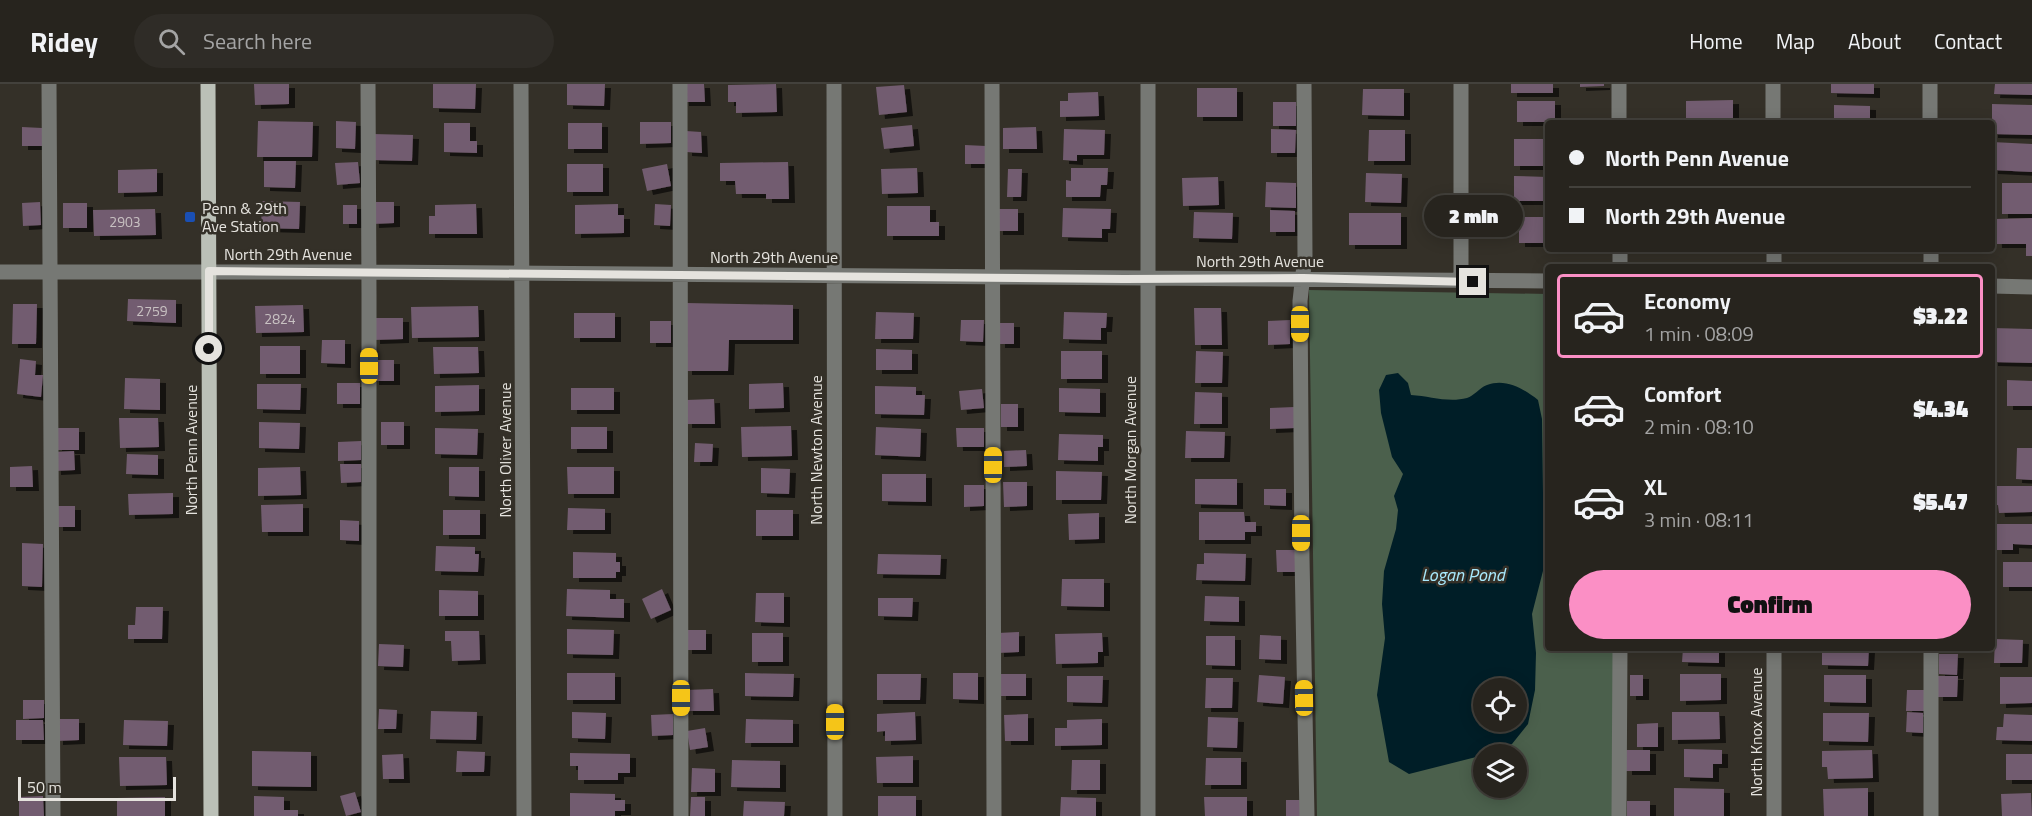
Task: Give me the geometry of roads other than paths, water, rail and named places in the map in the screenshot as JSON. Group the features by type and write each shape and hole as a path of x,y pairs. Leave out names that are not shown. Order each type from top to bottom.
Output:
{"main road":[{"name":"North Penn Avenue","path":"208,84 211,816"}],"street":[{"path":"49,84 53,816"},
{"path":"368,84 369,816"},
{"name":"North Oliver Avenue","path":"521,84 524,816"},
{"path":"680,84 681,816"},
{"name":"North Newton Avenue","path":"834,84 835,816"},
{"path":"992,84 993,816"},
{"name":"North Morgan Avenue","path":"1148,84 1148,816"},
{"path":"1304,84 1305,256 1300,301 1307,816"},
{"path":"1461,84 1461,281"},
{"path":"1619,84 1619,120"},
{"path":"1773,84 1773,120"},
{"path":"1930,84 1930,120"},
{"name":"North 29th Avenue","path":"0,272 209,271 1545,281"},
{"path":"1995,286 2032,287"},
{"path":"1619,816 1620,651"},
{"name":"North Knox Avenue","path":"1774,651 1774,816"},
{"path":"1931,651 1931,816"}],"water":[{"name":"Logan Pond","path":"1398,373 1408,383 1411,395 1446,400 1467,398 1484,386 1494,383 1508,384 1527,392 1538,400 1542,419 1544,567 1532,614 1536,653 1535,690 1528,724 1527,678 1473,678 1473,732 1522,732 1512,744 1473,744 1473,758 1409,774 1389,762 1377,695 1385,638 1382,604 1384,571 1396,529 1398,510 1394,496 1403,474 1392,457 1381,413 1379,390 1386,375"}],"place":[{"name":"Penn & 29th Ave Station","path":"190,217"}]}
